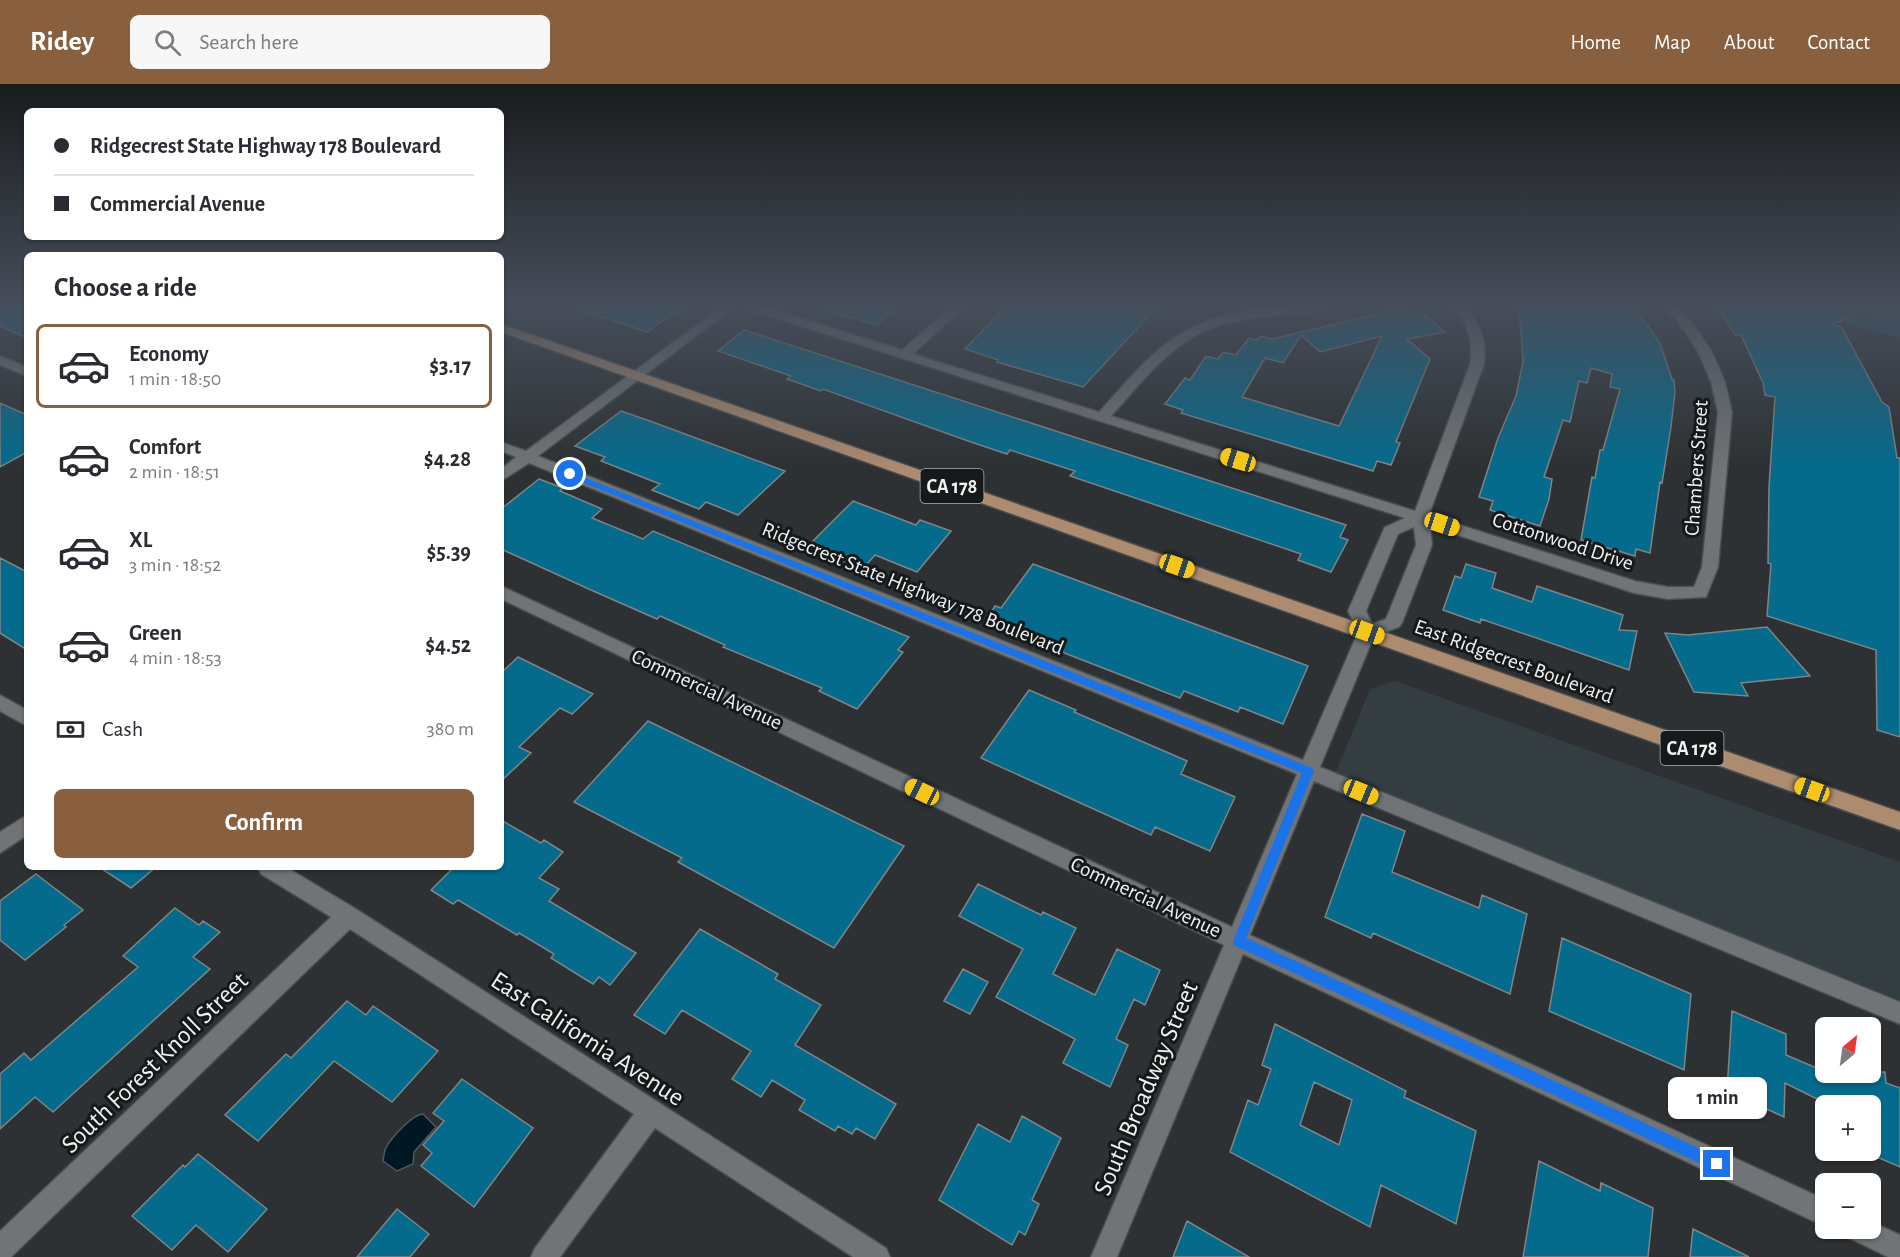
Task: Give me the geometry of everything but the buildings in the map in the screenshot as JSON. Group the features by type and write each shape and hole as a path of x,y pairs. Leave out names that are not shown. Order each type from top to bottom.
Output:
{"main road":[{"name":"East Ridgecrest Boulevard","path":"593,360 1900,821"}],"street":[{"path":"0,360 24,371"},
{"path":"504,474 657,360"},
{"name":"Cottonwood Drive","path":"916,360 1421,517 1634,587 1680,593"},
{"path":"1101,418 1157,360"},
{"path":"1421,517 1391,531 1357,611 1367,632 1393,623 1424,545 1421,517 1478,360"},
{"name":"Chambers Street","path":"1680,593 1700,593 1710,567 1725,412 1722,389 1708,360"},
{"name":"Ridgecrest State Highway 178 Boulevard","path":"504,447 1309,771 1900,1013"},
{"name":"Commercial Avenue","path":"504,593 1239,941 1815,1209"},
{"name":"South Broadway Street","path":"1104,1257 1239,941 1367,632"},
{"path":"0,702 24,717"},
{"path":"0,844 24,826"},
{"name":"East California Avenue","path":"273,870 348,915 877,1257"},
{"name":"South Forest Knoll Street","path":"0,1249 348,915"},
{"path":"544,1257 651,1112"},
{"path":"1879,1239 1900,1249"}],"shaded area":[{"path":"1395,681 1900,862 1900,1002 1336,772 1370,689"},
{"path":"423,1114 436,1127 414,1152 413,1164 397,1171 383,1161 386,1148 403,1127"}],"route":[{"path":"570,474 1309,771 1239,941 1717,1164"}]}
